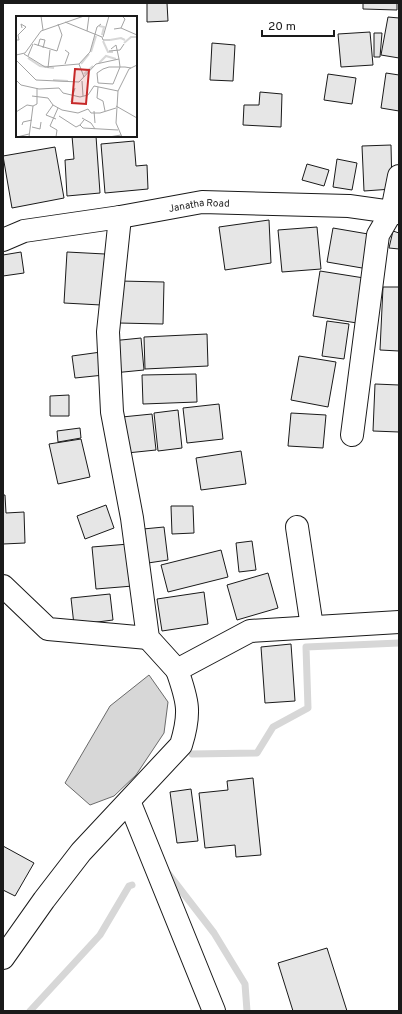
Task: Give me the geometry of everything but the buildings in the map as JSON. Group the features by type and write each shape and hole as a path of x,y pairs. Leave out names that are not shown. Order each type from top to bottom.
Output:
{"street":[{"path":"352,435 378,235 395,212 399,176"},
{"name":"Janatha Road","path":"3,240 24,231 120,217 202,202 349,206 395,212"},
{"path":"3,958 44,900 81,852 181,745 186,729 188,711 184,690 177,670 148,638 132,518 112,412 108,332 120,217"},
{"path":"297,527 312,627"},
{"path":"3,586 48,628 148,638"},
{"path":"177,670 250,631 399,622"},
{"path":"129,801 214,1011"}],"shaded area":[{"path":"149,675 168,702 164,733 136,775 114,796 90,805 65,783 110,706"}],"waterway":[{"path":"192,754 257,753 273,727 308,708 306,647 399,643"},
{"path":"167,872 214,933 245,984 247,1011"},
{"path":"30,1011 100,935 129,886 132,885"}]}
